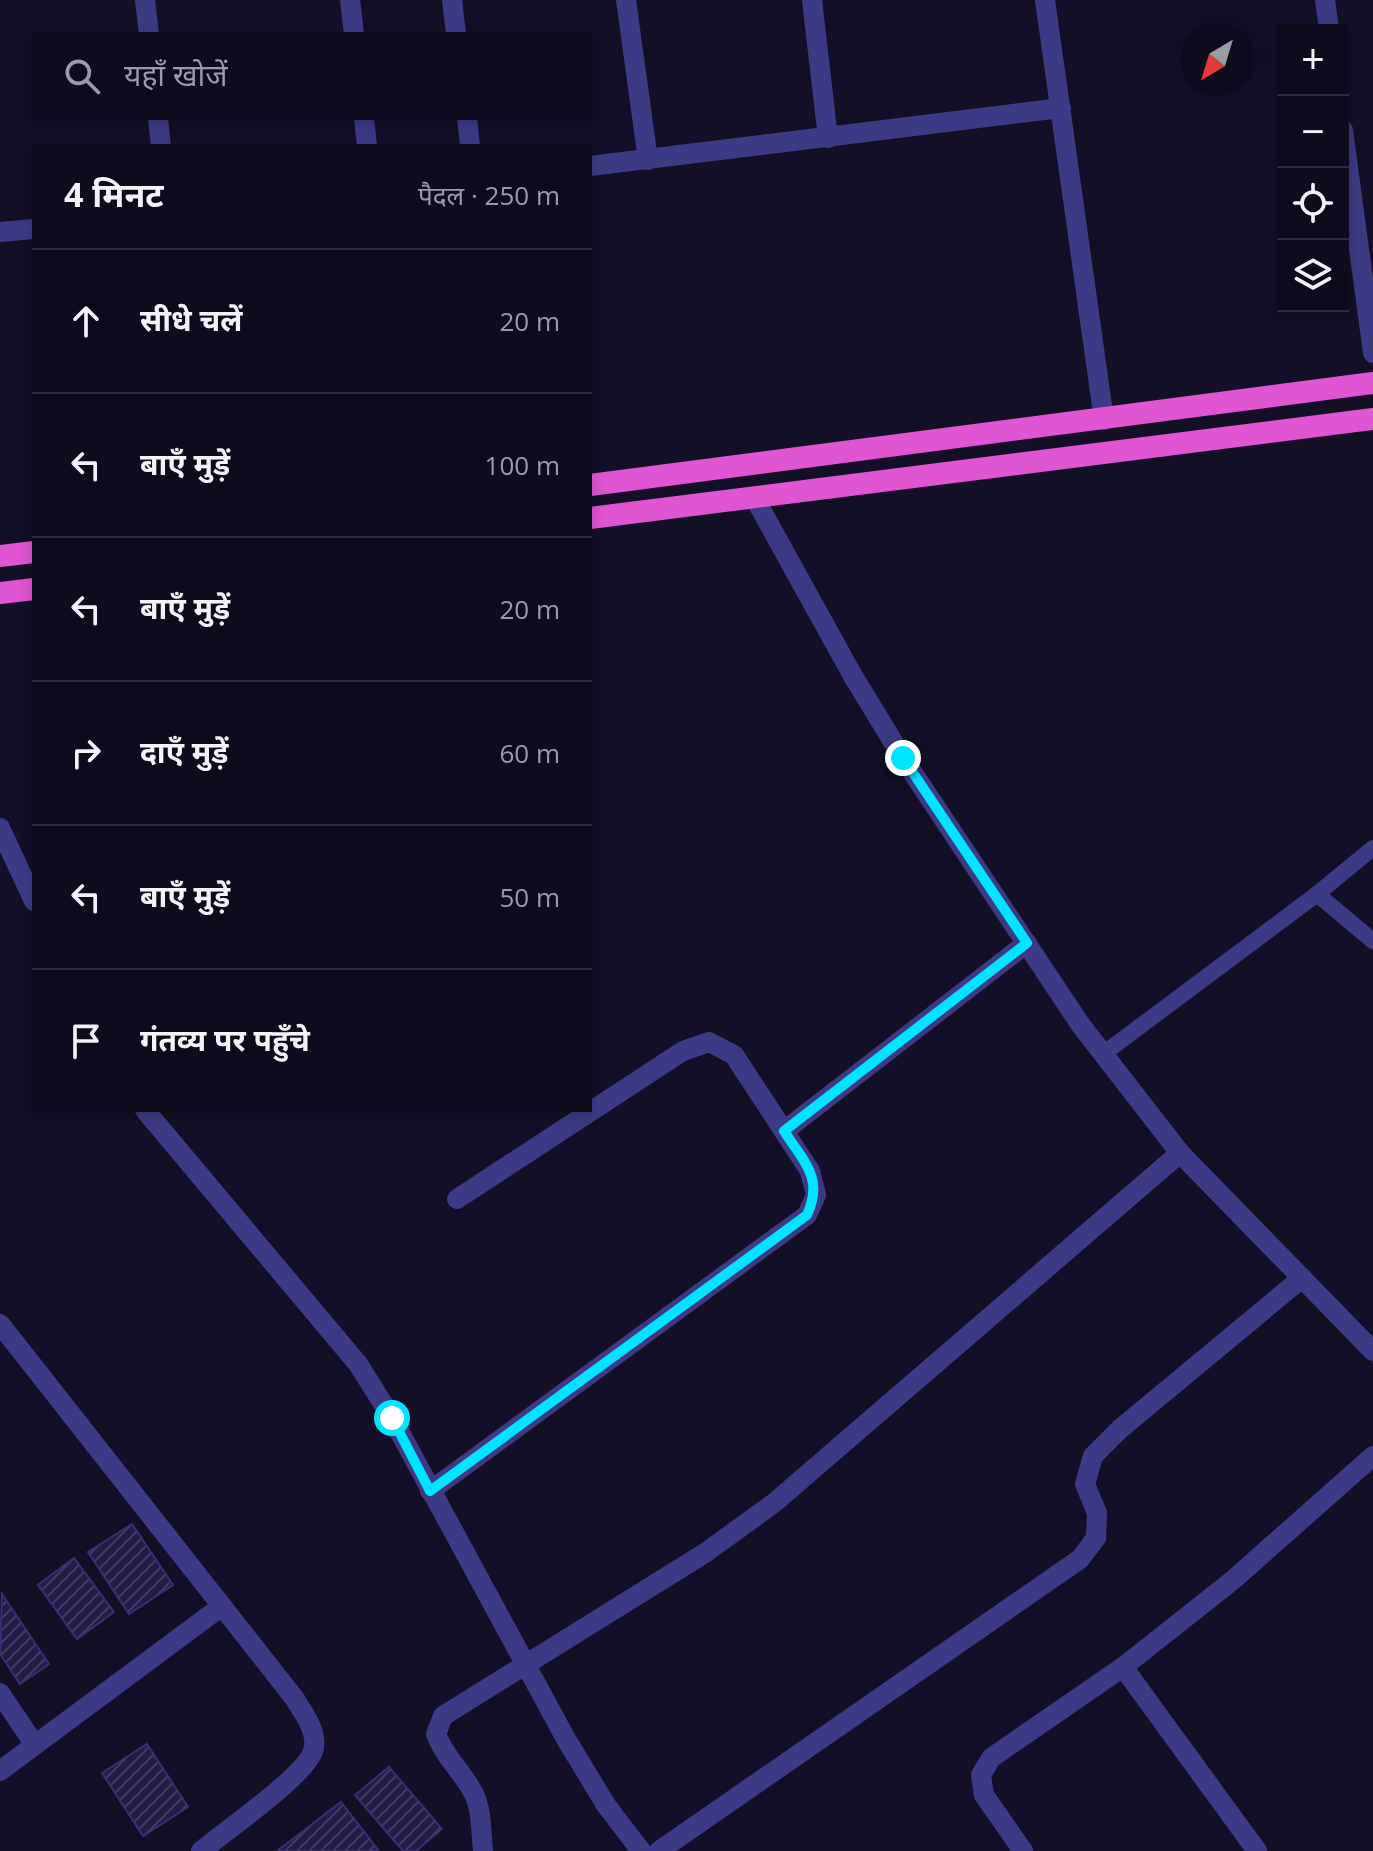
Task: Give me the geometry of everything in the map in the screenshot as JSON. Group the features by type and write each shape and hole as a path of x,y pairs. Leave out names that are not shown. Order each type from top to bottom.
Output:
{"highway":[{"path":"592,485 1373,383"},
{"path":"592,518 1373,419"},
{"path":"0,556 32,552"},
{"path":"0,593 32,589"}],"street":[{"path":"145,0 149,32"},
{"path":"350,0 354,32"},
{"path":"452,0 456,32"},
{"path":"626,0 648,160"},
{"path":"812,0 828,138"},
{"path":"1045,0 1104,420"},
{"path":"1325,0 1328,24"},
{"path":"592,166 1061,108"},
{"path":"158,120 161,144"},
{"path":"364,120 367,144"},
{"path":"467,120 470,144"},
{"path":"1348,168 1373,353"},
{"path":"0,232 32,229"},
{"path":"754,497 853,676 1103,1054 1180,1153 1373,1351"},
{"path":"0,828 32,897"},
{"path":"784,1131 1027,943"},
{"path":"430,1491 807,1215 816,1195 810,1171 734,1055 709,1042 683,1051 592,1111"},
{"path":"147,1112 358,1364 392,1418 525,1665 606,1805 641,1851"},
{"path":"457,1199 590,1112"},
{"path":"483,1851 473,1793 441,1750 436,1734 443,1716 705,1553 774,1503 1180,1153"},
{"path":"659,1851 1080,1559 1096,1538 1097,1513 1085,1484 1093,1456 1120,1429 1302,1278"},
{"path":"0,1324 295,1699 312,1728 314,1750 299,1771 201,1851"},
{"path":"1023,1851 984,1795 981,1775 991,1758 1123,1667 1233,1580 1373,1456"},
{"path":"0,1771 222,1606"},
{"path":"1123,1667 1257,1851"},
{"path":"0,1693 35,1745"}],"lane":[{"path":"1103,1054 1317,894 1373,848"},
{"path":"1317,894 1373,941"}],"building":[{"path":"132,1524 173,1585 129,1614 88,1552"},
{"path":"74,1558 114,1612 77,1639 38,1585"},
{"path":"2,1594 49,1664 20,1684 0,1654"},
{"path":"147,1744 188,1807 143,1836 102,1773"},
{"path":"389,1767 442,1829 416,1851 403,1851 355,1795"},
{"path":"341,1802 379,1851 277,1851"}],"route":[{"path":"392,1418 430,1491 807,1215 816,1195 810,1171 784,1131 1027,943 903,758"}]}
